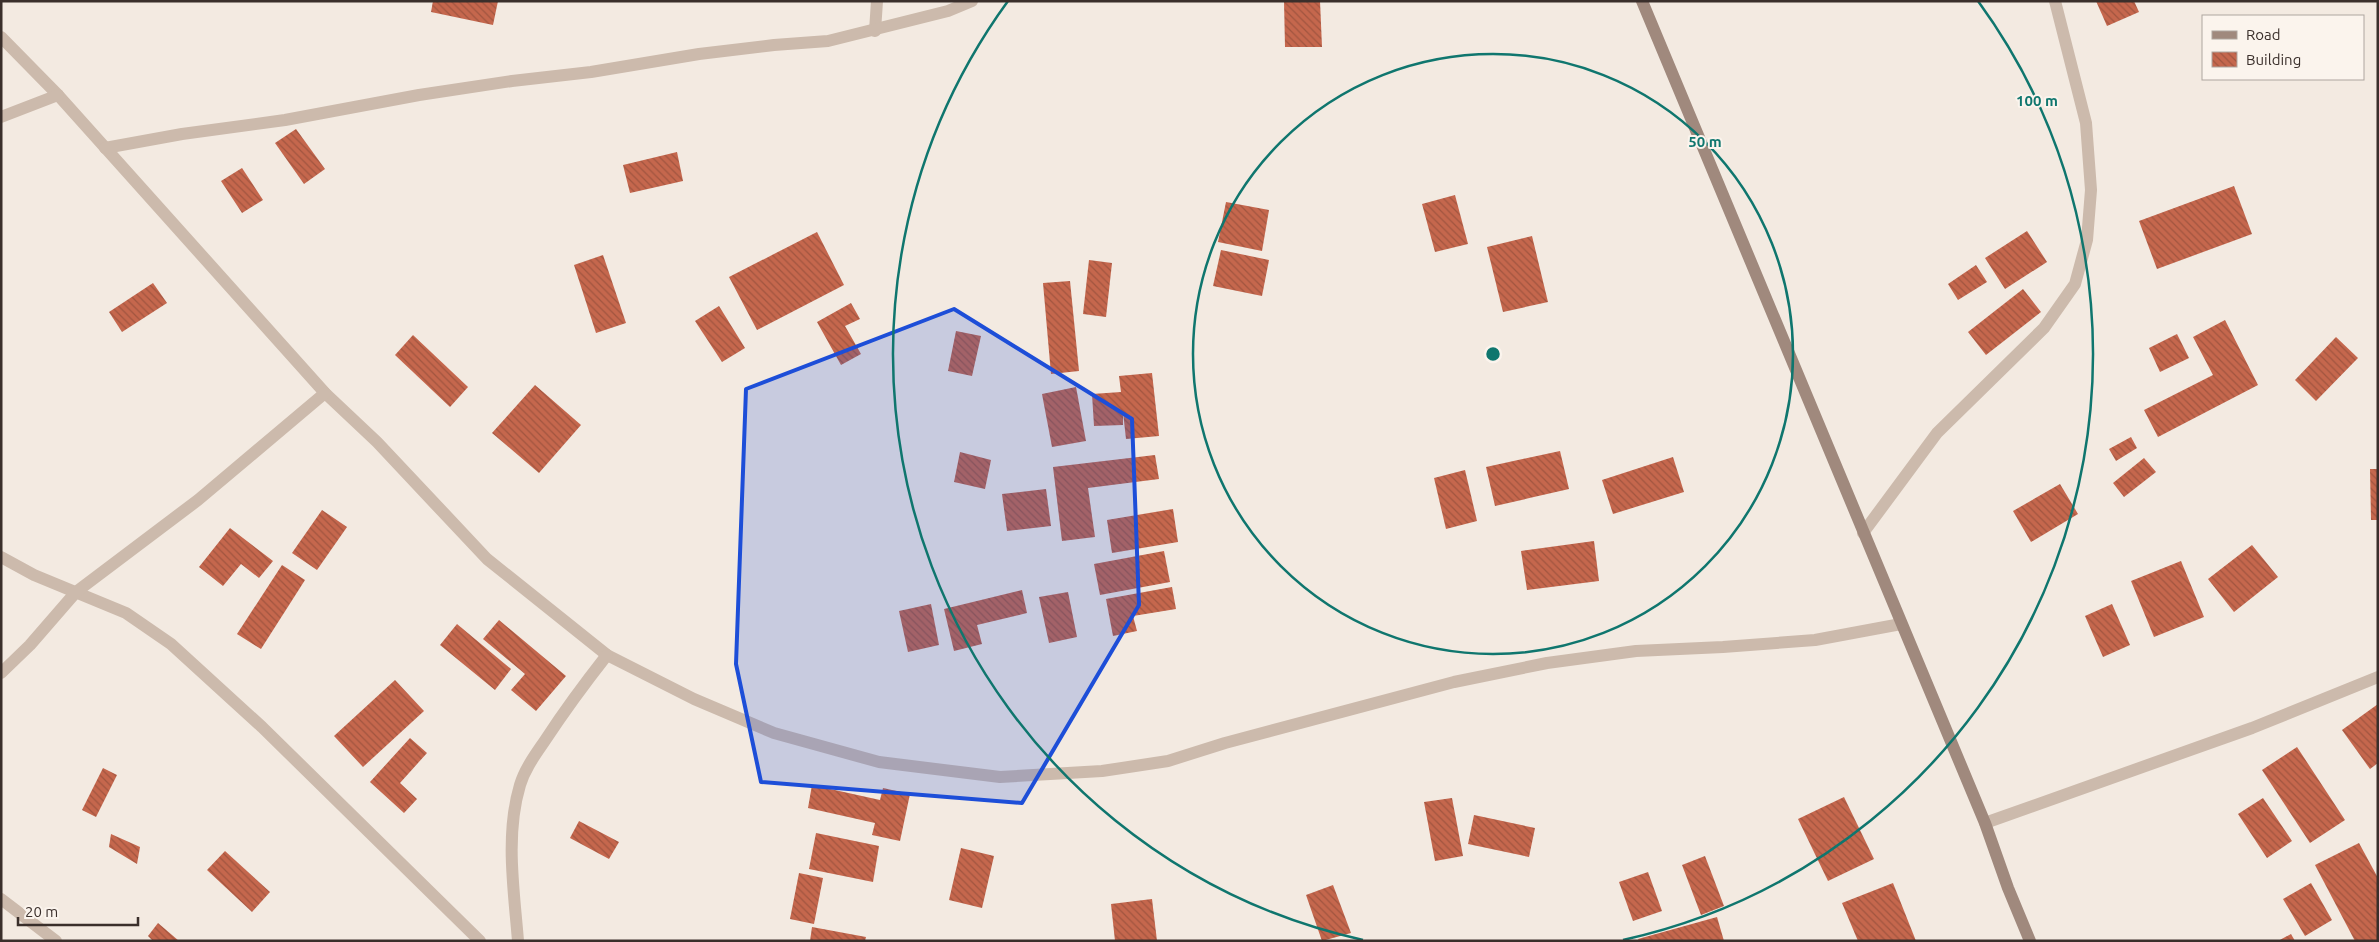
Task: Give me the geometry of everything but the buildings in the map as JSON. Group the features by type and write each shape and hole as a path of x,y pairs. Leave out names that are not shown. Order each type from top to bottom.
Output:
{"main road":[{"path":"1642,1 1985,823 2008,888 2030,941"}],"street":[{"path":"875,31 878,1"},
{"path":"105,148 182,134 285,120 419,95 591,72 774,44 828,41 875,31 948,11 972,1"},
{"path":"1863,533 1937,434 2044,328 2075,284 2087,240 2091,190 2086,123 2055,1"},
{"path":"1,37 58,95 325,393 377,442 487,559 606,656 694,699 774,733 879,762 1000,777 1102,771 1168,761 1225,743 1454,682 1547,662 1636,651 1723,648 1815,640 1901,624"},
{"path":"1,117 58,95"},
{"path":"1,672 30,646 76,592 198,500 325,393"},
{"path":"1,558 34,575 126,613 178,650 255,720 480,941"},
{"path":"518,941 512,864 514,812 520,785 526,768 572,700 606,656"},
{"path":"1985,823 2252,728 2378,676"},
{"path":"1,898 56,941"}],"highlighted area":[{"path":"954,309 1132,419 1139,605 1022,803 761,782 736,664 746,389"}]}
